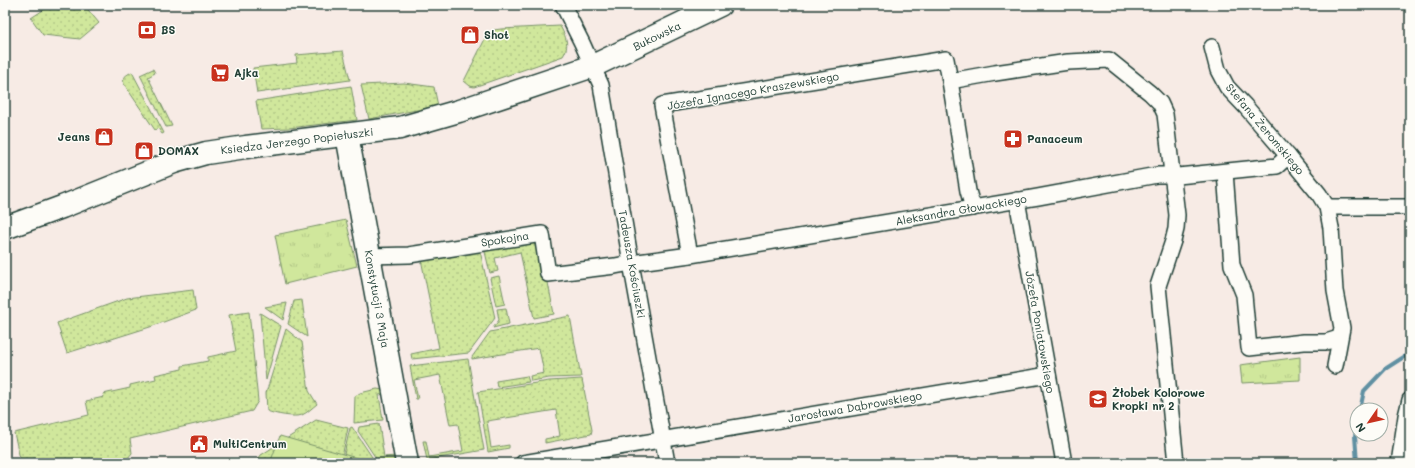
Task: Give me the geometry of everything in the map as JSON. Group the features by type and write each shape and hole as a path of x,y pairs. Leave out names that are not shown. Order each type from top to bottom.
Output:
{"street":[{"name":"Tadeusza Kościuszki","path":"563,5 601,85 667,463"},
{"name":"Bukowska","path":"593,66 720,5"},
{"name":"Stefana Żeromskiego","path":"1212,47 1218,70 1227,87 1288,156 1319,194 1327,207 1331,228 1335,291 1342,328 1335,366"},
{"name":"Józefa Ignacego Kraszewskiego","path":"690,255 662,105 946,59 968,191 973,208"},
{"path":"950,81 995,72 1068,62 1109,60 1160,103 1165,114 1177,215 1176,229 1158,286 1176,463"},
{"name":"Księdza Jerzego Popiełuszki","path":"5,228 183,159 206,153 246,146 400,128 459,111 593,66"},
{"name":"Konstytucji 3 Maja","path":"348,135 407,463"},
{"name":"Aleksandra Głowackiego","path":"631,263 690,255 973,208 1157,175 1178,176 1277,166 1288,156"},
{"path":"1225,172 1232,265 1244,295 1249,348 1304,342 1326,342 1339,338"},
{"name":"Józefa Poniatowskiego","path":"1017,200 1064,463"},
{"path":"1327,207 1410,207"},
{"name":"Spokojna","path":"370,256 409,255 542,234 548,274 631,263"},
{"name":"Jarosława Dąbrowskiego","path":"523,463 1048,375"},
{"path":"1399,463 1406,412 1410,400"}],"green space":[{"path":"51,5 84,5 99,23 80,39 43,35 31,18"},
{"path":"560,26 567,45 563,56 474,87 470,86 464,81 487,35 494,30"},
{"path":"343,51 350,80 257,93 253,68 297,63 296,55"},
{"path":"153,69 155,73 148,77 172,126 166,127 140,75"},
{"path":"132,72 164,133 162,134 158,128 155,130 124,84 125,76"},
{"path":"404,83 434,87 438,106 369,119 361,85"},
{"path":"351,86 357,120 289,128 261,129 256,101"},
{"path":"346,220 357,266 285,284 275,235"},
{"path":"538,230 554,314 534,318 520,252 495,258 498,271 490,273 482,239"},
{"path":"480,251 495,318 469,353 412,359 411,354 439,348 421,259 391,264 390,260"},
{"path":"499,276 505,304 496,306 490,278"},
{"path":"193,290 196,310 150,327 67,353 57,323 127,298"},
{"path":"302,300 307,337 288,324 294,301"},
{"path":"287,303 283,320 265,307"},
{"path":"506,308 509,324 493,328 499,320 497,309"},
{"path":"249,312 258,401 252,411 130,439 132,453 124,463 21,463 14,433 89,415 86,401 104,397 103,394 130,388 130,385 156,379 155,375 182,369 182,366 208,361 208,357 236,351 229,315"},
{"path":"260,313 281,326 266,380"},
{"path":"570,316 581,377 549,378 531,381 530,376 544,373 539,348 472,359 490,332"},
{"path":"286,329 302,342 309,391 317,404 306,413 299,416 284,415 267,411 266,393"},
{"path":"1300,357 1300,380 1242,383 1240,365"},
{"path":"468,359 484,450 427,460 423,441 426,441 429,457 463,451 458,424 450,425 440,375 414,380 418,399 416,399 410,366"},
{"path":"527,376 529,382 497,387 496,381"},
{"path":"582,379 592,430 591,434 545,443 545,439 560,436 556,410 487,421 491,448 509,445 509,448 488,452 478,392 549,381"},
{"path":"377,389 383,390 386,394 379,395 383,420 354,423 355,396 360,393"},
{"path":"316,420 348,428 341,462 256,463 261,455"},
{"path":"379,424 384,457 396,456 397,463 379,463 358,431 359,427"},
{"path":"352,427 376,463 342,463 350,428"},
{"path":"280,436 374,463 270,463"}],"waterway":[{"path":"1362,402 1364,391 1385,369 1410,353"},
{"path":"1355,442 1357,463"}],"place":[{"name":"BS","path":"147,30"},
{"name":"Shot","path":"470,35"},
{"name":"Ajka","path":"220,73"},
{"name":"Jeans","path":"104,137"},
{"name":"Panaceum","path":"1013,139"},
{"name":"DOMAX","path":"144,151"},
{"name":"Żłobek Kolorowe Kropki nr 2","path":"1098,399"},
{"name":"MultiCentrum","path":"199,444"}]}
